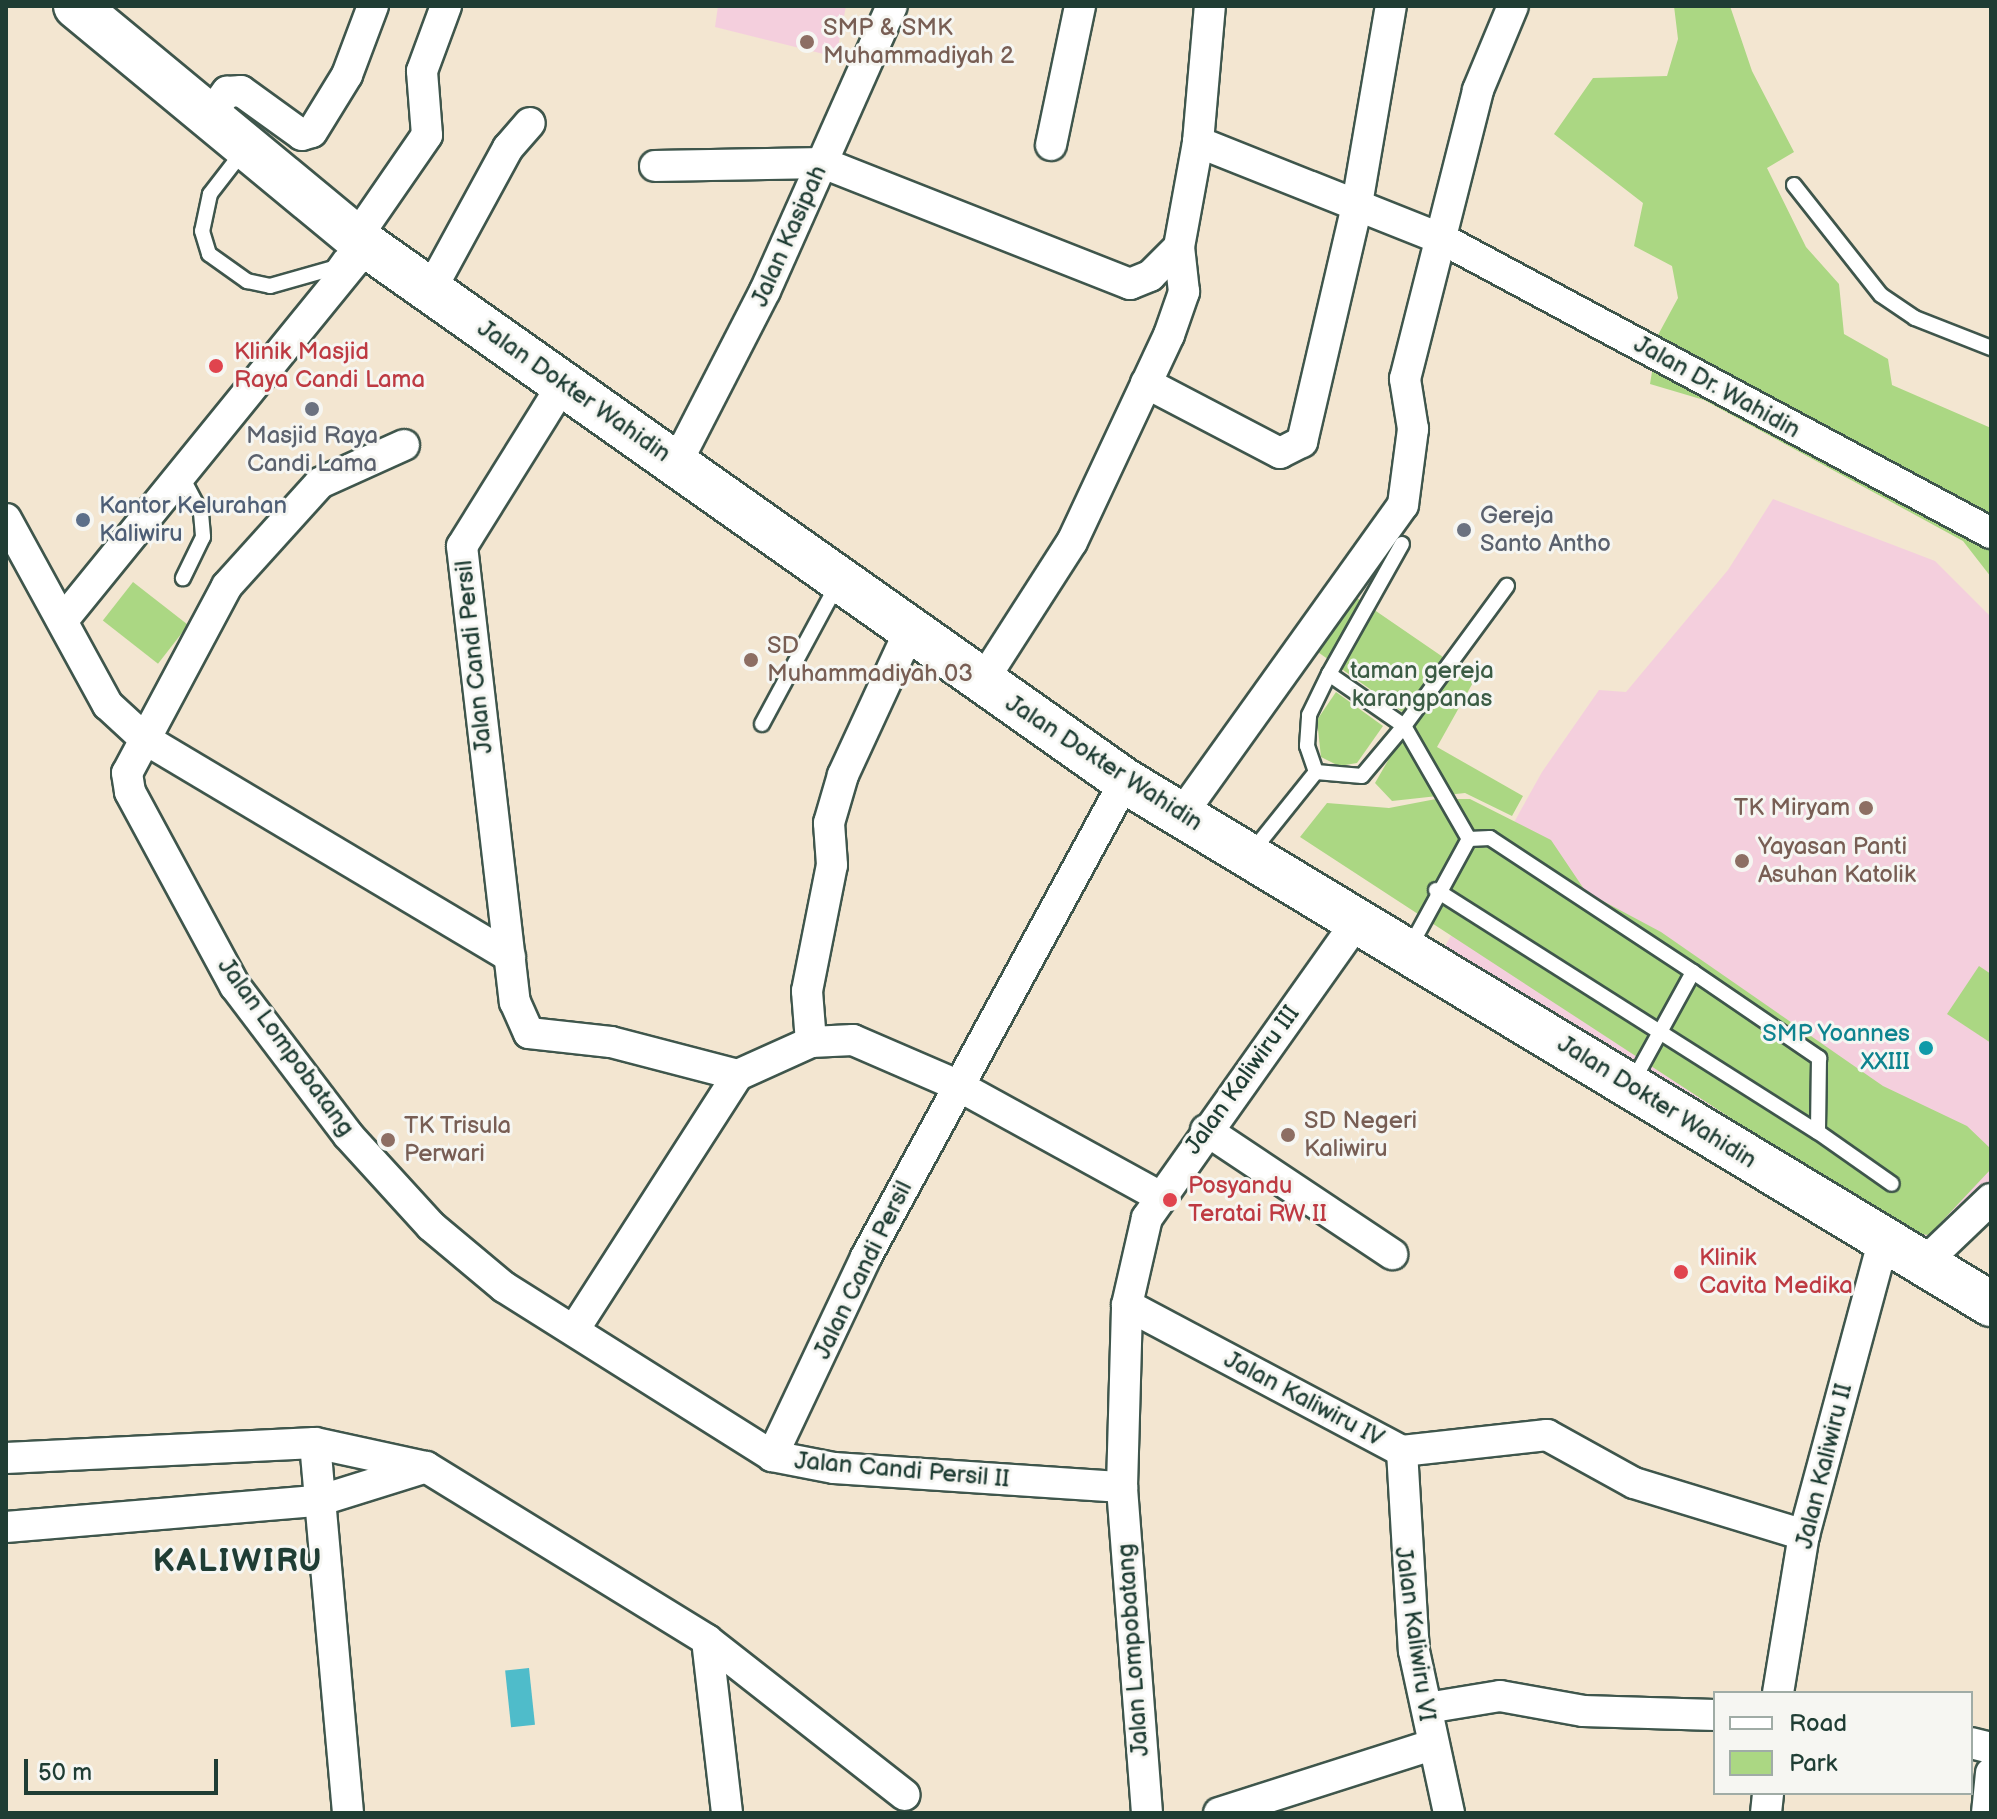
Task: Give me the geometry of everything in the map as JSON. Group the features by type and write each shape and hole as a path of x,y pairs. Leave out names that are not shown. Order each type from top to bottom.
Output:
{"highway":[{"name":"Jalan Dokter Wahidin","path":"76,6 362,241 677,462 838,583 1125,781 1249,857 1410,947 1883,1242 1981,1293"}],"street":[{"path":"210,115 227,92 241,91 302,135 312,132 347,75 373,6"},
{"name":"Jalan Kasipah","path":"677,462 823,163 892,6"},
{"path":"1051,145 1080,6"},
{"path":"982,682 1072,542 1146,383 1184,292 1179,247 1198,142 1210,6"},
{"path":"1146,383 1280,453 1302,442 1356,210 1391,6"},
{"path":"1181,815 1403,505 1413,429 1405,379 1444,240 1478,90 1513,6"},
{"path":"63,620 181,475 362,241 427,135 421,82 439,19"},
{"path":"430,291 508,148 530,123"},
{"name":"Jalan Dr. Wahidin","path":"1198,142 1356,210 1444,240 1991,533"},
{"path":"655,166 823,163 1130,284 1150,276 1179,247"},
{"name":"Jalan Candi Persil","path":"563,384 462,546 515,1002 529,1033 611,1042 738,1075"},
{"name":"Jalan Lompobatang","path":"404,445 320,483 227,586 127,773 130,792 235,986 348,1135 431,1226 504,1287 574,1330"},
{"path":"6,519 108,705 145,739 510,957"},
{"path":"811,1042 807,991 832,865 829,823 909,632"},
{"name":"Jalan Candi Persil","path":"772,1456 957,1085 1125,781"},
{"name":"Jalan Kaliwiru III","path":"1122,1487 1127,1305 1157,1195 1359,919"},
{"path":"574,1330 738,1075 811,1042 853,1040 957,1085 1157,1195"},
{"path":"1206,1130 1392,1254"},
{"path":"1923,1264 1991,1199"},
{"name":"Jalan Kaliwiru II","path":"1778,1691 1804,1535 1883,1242"},
{"name":"Jalan Kaliwiru IV","path":"1127,1305 1402,1451 1547,1435 1634,1483 1804,1535"},
{"name":"Jalan Candi Persil II","path":"574,1330 772,1456 834,1468 1122,1487"},
{"path":"6,1458 315,1443 426,1467 707,1640 905,1795"},
{"path":"315,1443 348,1813"},
{"name":"Jalan Kaliwiru VI","path":"1402,1451 1401,1532 1427,1708 1429,1746 1449,1813"},
{"path":"6,1527 318,1501 426,1467"},
{"name":"Jalan Lompobatang","path":"1122,1487 1147,1813"},
{"path":"707,1640 727,1813"},
{"path":"1427,1708 1500,1696 1583,1711 1713,1715"},
{"path":"1219,1813 1429,1746"},
{"path":"1987,1813 1991,1773"}],"lane":[{"path":"247,147 210,194 202,231 209,254 247,281 270,286 333,268 362,241"},
{"path":"1794,185 1881,295 1915,318 1991,348"},
{"path":"181,475 201,513 203,537 183,578"},
{"path":"1316,772 1306,730 1329,674 1402,544"},
{"path":"762,724 838,583"},
{"path":"1316,772 1344,779 1370,772 1507,586"},
{"path":"1329,674 1404,726 1469,839"},
{"path":"1249,857 1316,772"},
{"path":"1469,839 1490,838 1819,1058 1818,1132"},
{"path":"1410,947 1436,890 1469,839"},
{"path":"1436,890 1818,1132 1892,1184"},
{"path":"1630,1086 1693,972"}],"shaded area":[{"name":"SMP & SMK Muhammadiyah 2","path":"718,6 846,6 836,57 715,27"},
{"name":"Yayasan Panti Asuhan Katolik","path":"1773,499 1935,561 1991,617 1991,1193 1927,1257 1443,950 1542,772 1599,690 1626,692 1728,570"}],"green space":[{"path":"1674,6 1730,6 1752,71 1794,152 1767,168 1806,247 1839,284 1844,334 1888,359 1892,385 1991,428 1991,577 1963,541 1704,400 1650,384 1658,335 1678,298 1672,266 1634,246 1643,203 1554,134 1593,78 1667,76 1678,39"},
{"path":"133,582 188,625 158,664 103,621"},
{"name":"taman gereja karangpanas","path":"1354,596 1475,679 1437,747 1523,796 1512,816 1465,793 1392,801 1375,783 1412,719 1315,650"},
{"path":"1336,692 1383,726 1357,763 1339,766 1321,757 1317,720"},
{"path":"1436,799 1470,799 1551,840 1586,892 1661,932 1883,1086 1967,1126 1991,1149 1991,1169 1929,1235 1907,1233 1300,837 1327,803 1389,808"},
{"path":"1979,966 1991,974 1991,1043 1947,1014"}],"water":[{"path":"529,1668 535,1725 511,1727 505,1671"}],"place":[{"name":"SMP & SMK Muhammadiyah 2","path":"807,42"},
{"name":"Klinik Masjid Raya Candi Lama","path":"216,366"},
{"name":"Masjid Raya Candi Lama","path":"312,409"},
{"name":"Kantor Kelurahan Kaliwiru","path":"83,520"},
{"name":"Gereja Santo Antho","path":"1464,530"},
{"name":"SD Muhammadiyah 03","path":"751,660"},
{"name":"TK Miryam","path":"1866,808"},
{"name":"Yayasan Panti Asuhan Katolik","path":"1742,861"},
{"name":"SMP Yoannes XXIII","path":"1926,1048"},
{"name":"SD Negeri Kaliwiru","path":"1288,1135"},
{"name":"TK Trisula Perwari","path":"388,1140"},
{"name":"Posyandu Teratai RW II","path":"1170,1200"},
{"name":"Klinik Cavita Medika","path":"1681,1272"}],"district":[{"name":"KALIWIRU","path":"238,1562"}]}
